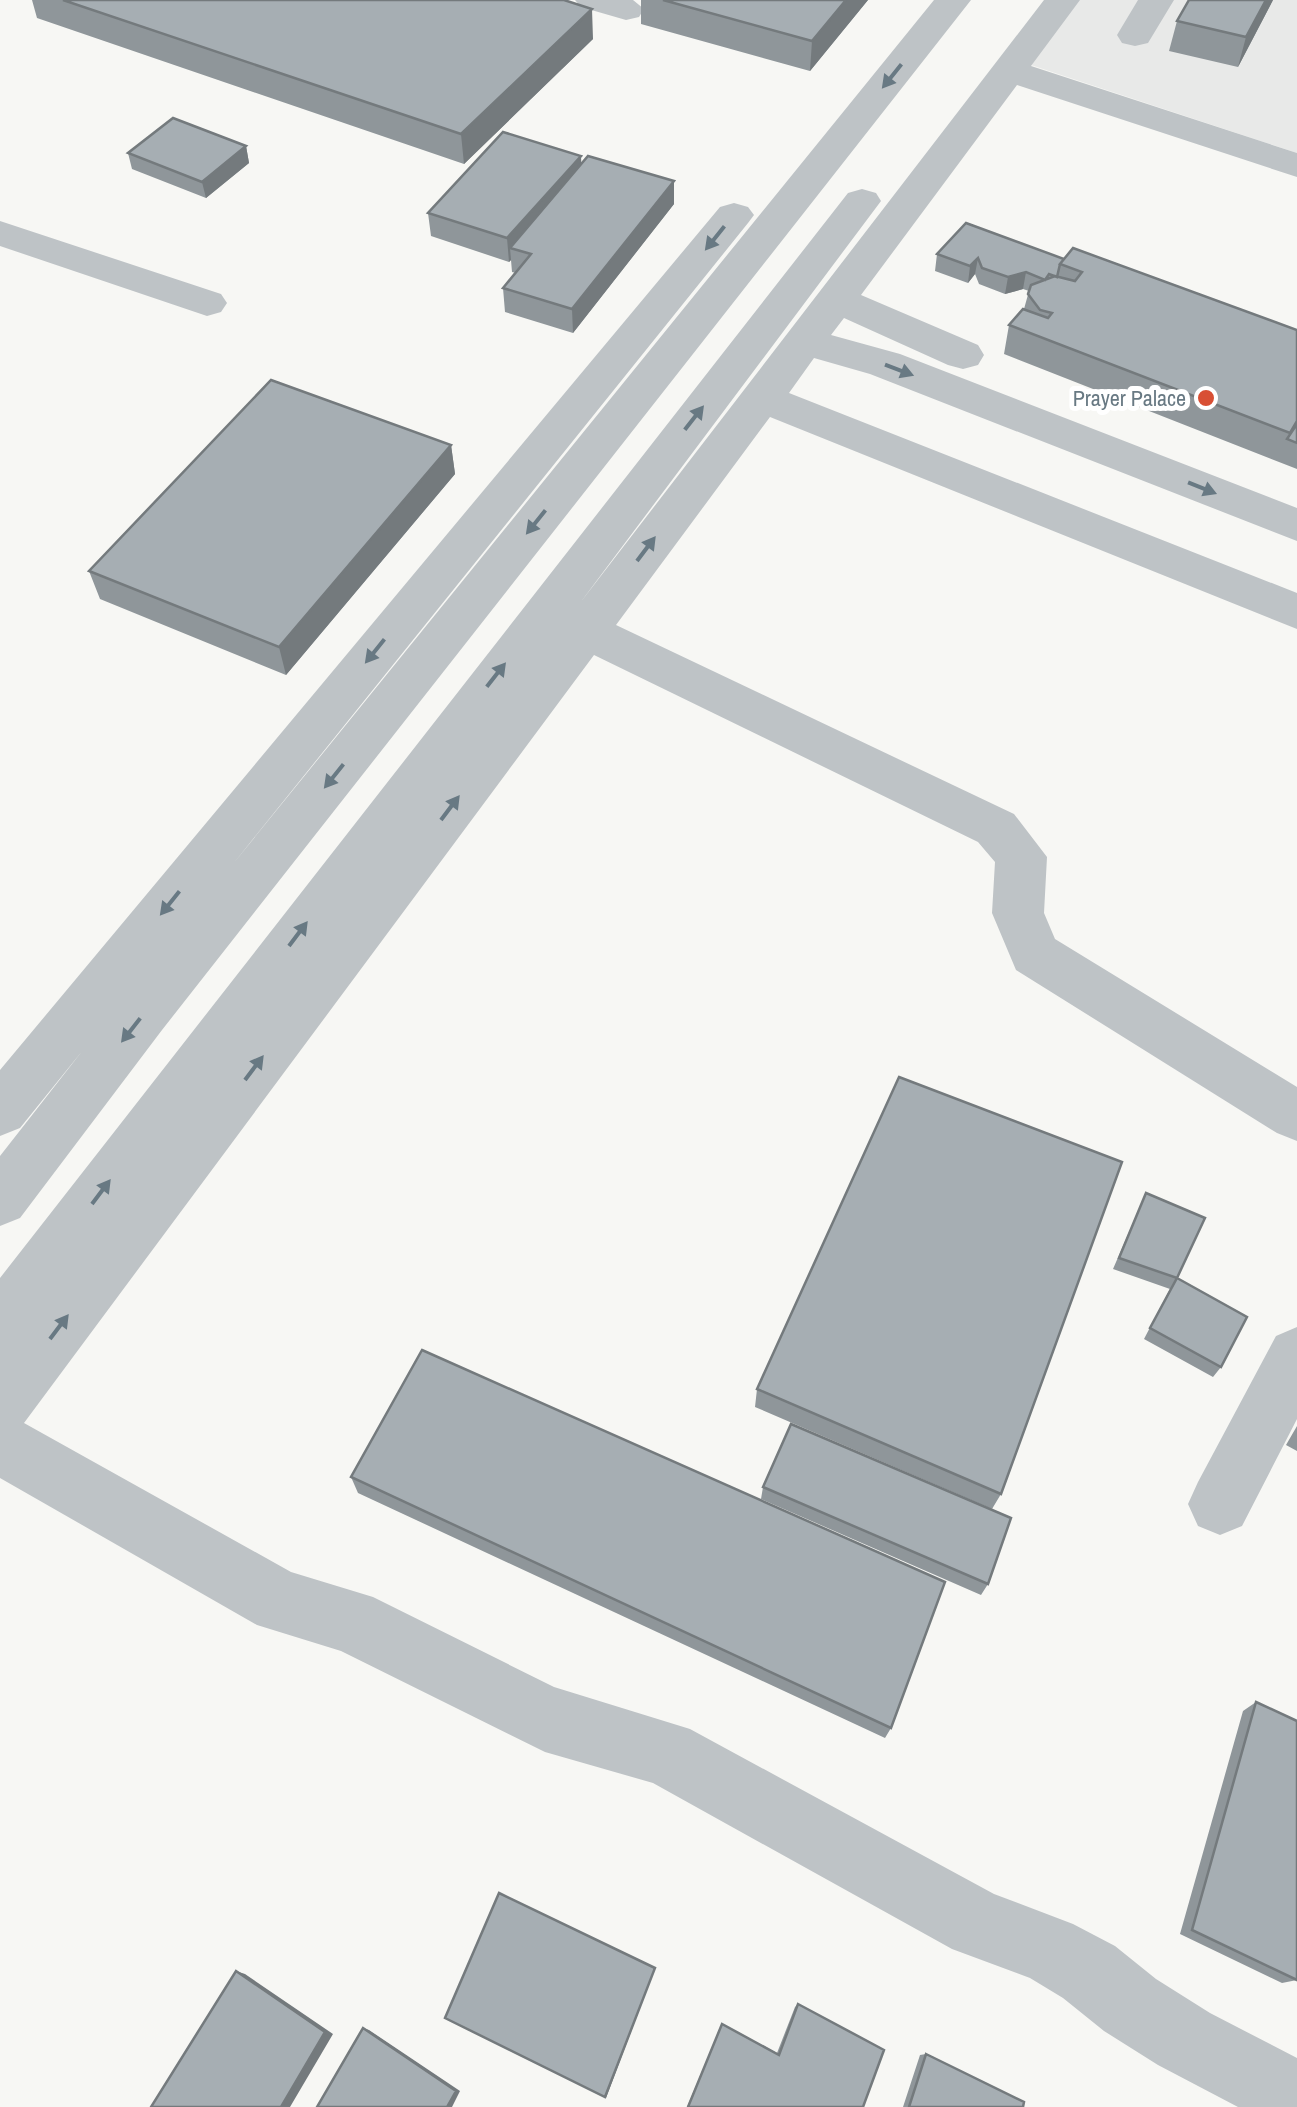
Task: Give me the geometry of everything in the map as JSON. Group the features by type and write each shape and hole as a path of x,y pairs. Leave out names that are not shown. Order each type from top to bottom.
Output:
{"street":[{"path":"0,1111 910,0"},
{"path":"0,1200 953,0"},
{"path":"0,1326 1016,0"},
{"path":"0,1405 1062,0"},
{"path":"1135,34 1156,0"},
{"path":"1008,70 1297,166"},
{"path":"0,233 207,303"},
{"path":"835,299 906,333 1297,485"},
{"path":"806,342 885,364 1297,526"},
{"path":"762,398 1297,612"},
{"path":"584,630 996,828 1021,857 1018,913 1036,954 1297,1116"},
{"path":"1220,1504 1297,1356"},
{"path":"0,1444 280,1602 350,1620 545,1718 666,1753 977,1924 1062,1957 1184,2039 1297,2098"}],"shaded area":[{"path":"1079,0 1297,0 1297,153 1031,65"}],"building":[{"path":"63,0 564,0 592,9 461,134"},
{"path":"663,0 846,0 812,41"},
{"path":"1189,0 1266,0 1246,37 1177,21"},
{"path":"173,118 246,146 202,182 128,153"},
{"path":"503,132 581,156 507,238 428,213"},
{"path":"588,156 674,181 572,309 503,288 531,254 510,248"},
{"path":"966,223 1064,259 1057,277 1049,274 1045,280 1026,272 1008,277 982,268 978,258 970,266 937,254"},
{"name":"Prayer Palace","path":"1073,248 1297,330 1297,421 1290,433 1009,325 1023,309 1048,318 1052,313 1040,310 1028,294 1031,285 1055,276 1075,281 1082,272 1060,264"},
{"path":"271,380 451,445 279,647 89,571"},
{"path":"1297,424 1297,443 1287,439"},
{"path":"899,1077 1122,1162 1001,1494 757,1389"},
{"path":"1146,1193 1205,1218 1177,1278 1119,1258"},
{"path":"1177,1278 1247,1317 1221,1367 1150,1328"},
{"path":"422,1350 945,1582 891,1728 351,1477"},
{"path":"791,1424 1011,1518 988,1584 763,1487"},
{"path":"1256,1702 1297,1721 1297,1980 1192,1930"},
{"path":"499,1893 655,1968 605,2097 445,2018"},
{"path":"236,1971 325,2032 281,2107 151,2107"},
{"path":"798,2004 884,2050 863,2107 688,2107 722,2024 779,2055"},
{"path":"363,2028 456,2091 447,2107 317,2107"},
{"path":"926,2054 1024,2102 1023,2107 909,2107"}],"place":[{"name":"Prayer Palace","path":"1206,398"}]}
